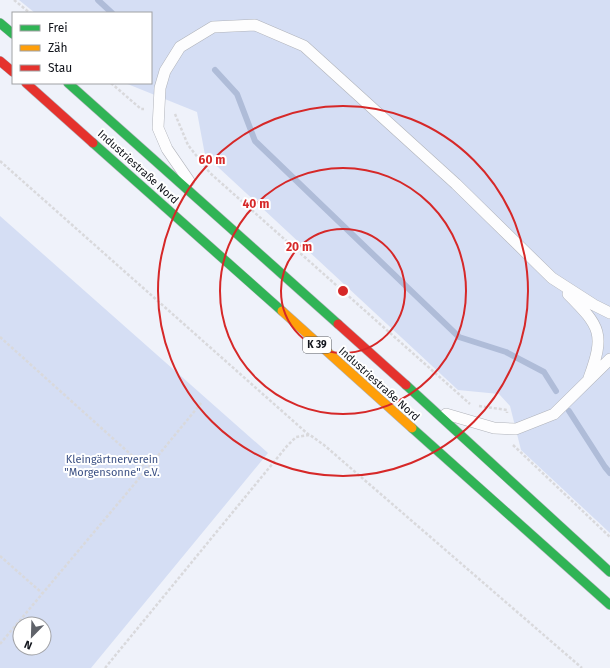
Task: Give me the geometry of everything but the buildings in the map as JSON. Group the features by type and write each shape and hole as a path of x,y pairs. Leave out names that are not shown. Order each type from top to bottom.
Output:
{"highway":[{"path":"0,23 12,33"},
{"path":"0,61 12,71"},
{"name":"Industriestraße Nord","path":"27,84 610,605"},
{"name":"Industriestraße Nord","path":"69,84 434,410 610,572"}],"lane":[{"path":"205,204 167,149 158,128 160,88 165,71 180,47 213,27 255,25 304,46 456,184 581,307 596,326 600,338 597,356 588,382"},
{"path":"552,278 594,305 610,313"},
{"path":"434,410 494,428 516,429 554,414 610,359"}],"path":[{"path":"14,0 29,12"},
{"path":"112,84 141,109 174,112 188,145 210,173 471,404"},
{"path":"0,161 310,435 324,444 582,668"},
{"path":"0,337 147,469"},
{"path":"0,644 202,402"},
{"path":"478,405 507,410 513,446 610,537"},
{"path":"105,668 287,446 296,437 310,435"},
{"path":"0,556 42,593"}],"green space":[{"path":"19,0 610,0 610,533 521,450 510,406 499,394 458,390 205,155 197,112 127,84 152,84 152,12 34,12"},
{"name":"Kleingärtnerverein \"Morgensonne\" e.V.","path":"0,216 268,453 91,668 0,668"}],"waterway":[{"path":"98,0 111,12"},
{"path":"215,70 237,94 255,141 459,337 506,352 544,372 556,391"},
{"path":"569,411 610,473"}],"traffic: fast":[{"path":"0,23 12,33"},
{"path":"69,84 338,324"},
{"path":"93,143 282,311"},
{"path":"406,385 610,572"},
{"path":"412,428 610,605"}],"traffic: slow":[{"path":"282,311 412,428"}],"traffic: jam":[{"path":"0,61 12,71"},
{"path":"27,84 93,143"},
{"path":"338,324 406,385"}]}
